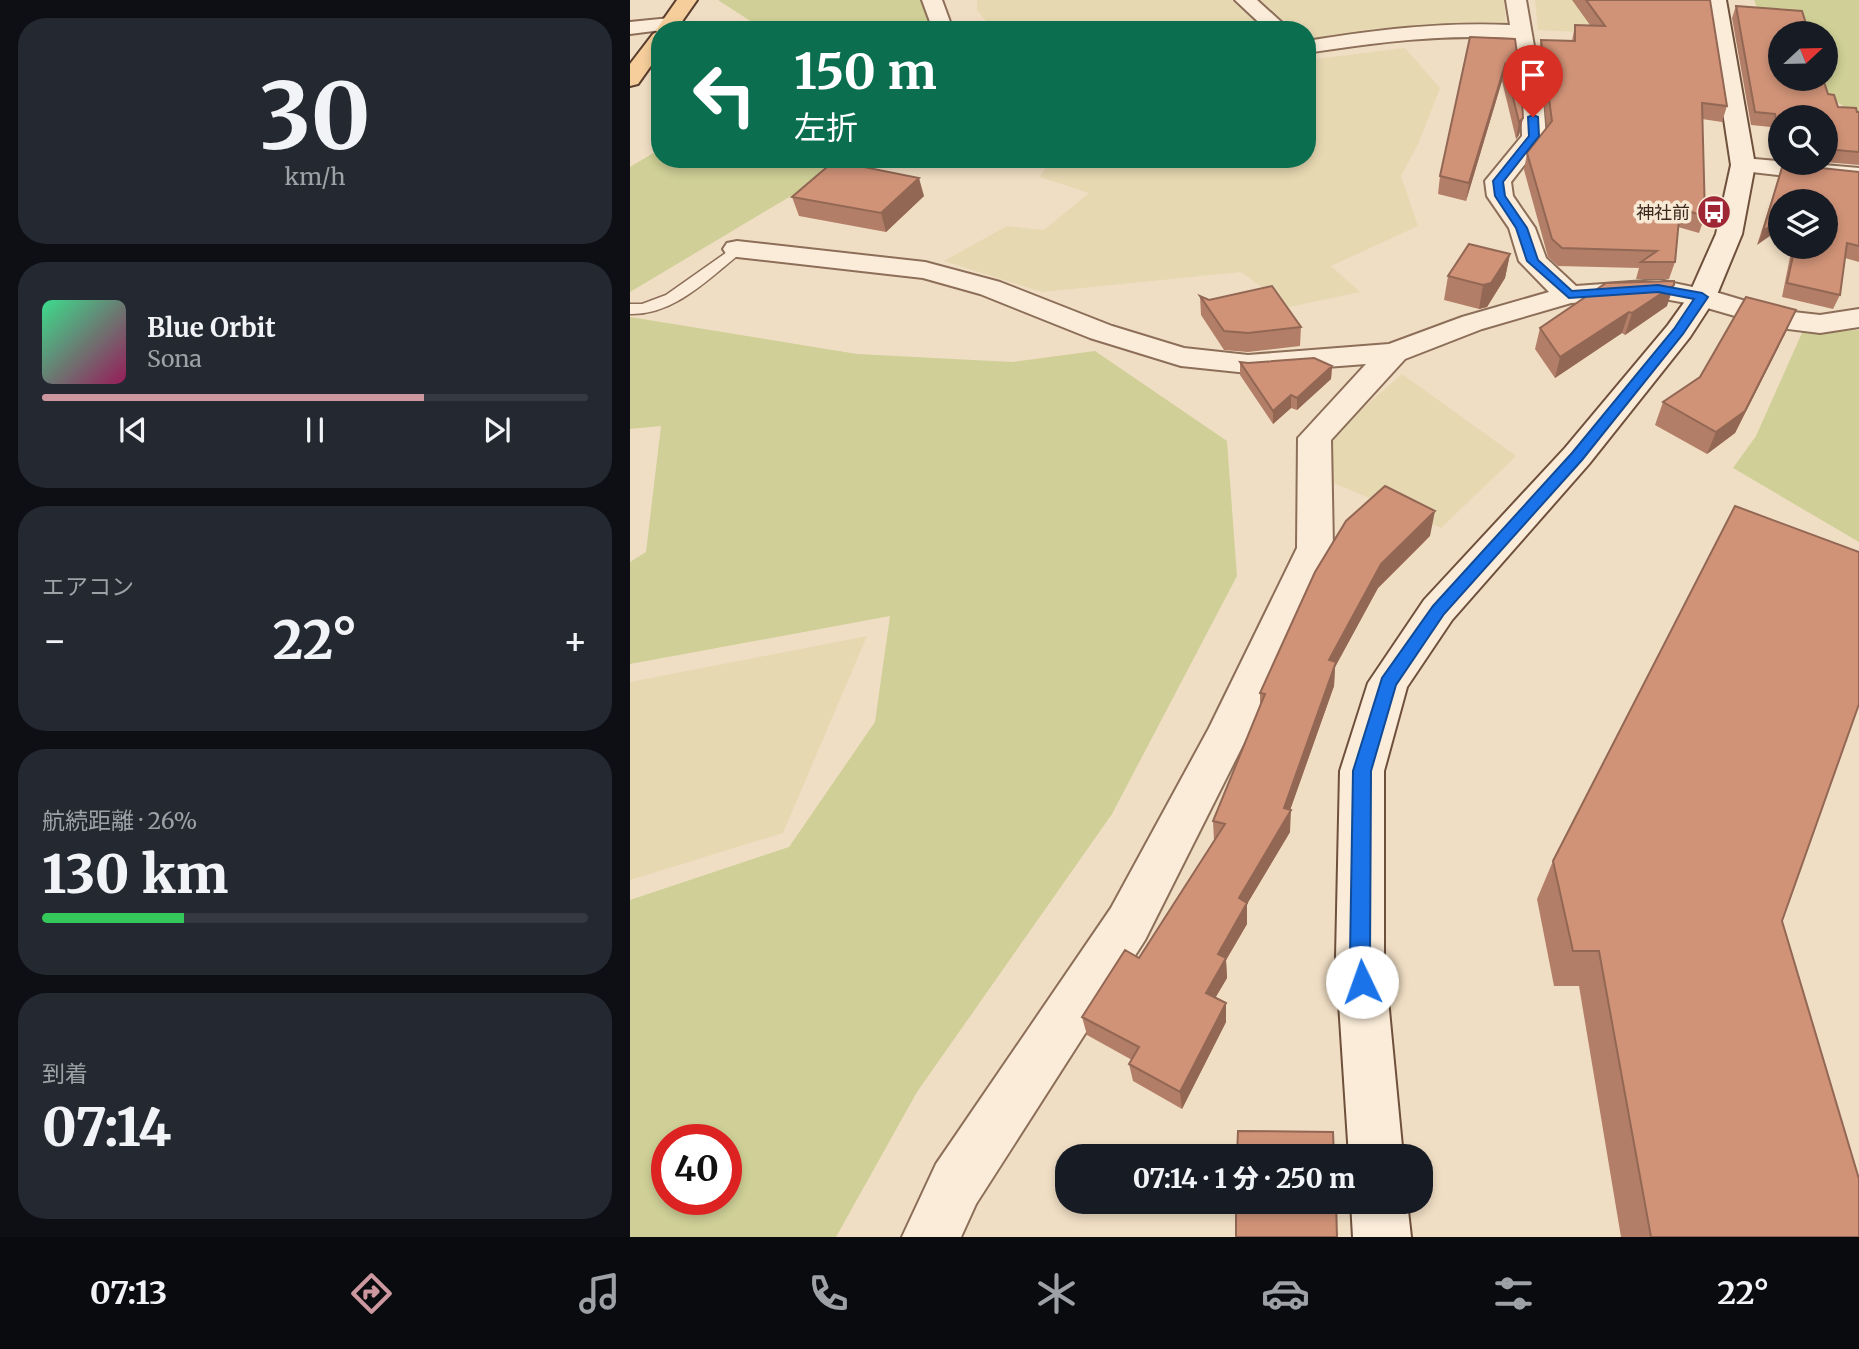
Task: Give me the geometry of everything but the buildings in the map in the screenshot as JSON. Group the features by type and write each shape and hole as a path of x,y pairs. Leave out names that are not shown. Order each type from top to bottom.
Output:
{"main road":[{"path":"672,21 687,0"},
{"path":"630,79 651,50"}],"street":[{"path":"932,0 940,21"},
{"path":"1245,0 1270,21"},
{"path":"1516,0 1532,98 1534,136 1498,181 1500,196 1522,228 1533,261 1569,295"},
{"path":"1375,1144 1360,957 1362,771 1388,683 1438,610 1577,456 1679,331 1702,297 1729,234 1743,165 1716,0"},
{"path":"630,27 651,29"},
{"path":"1316,46 1391,34 1457,29 1521,32"},
{"path":"1743,165 1859,176"},
{"path":"737,249 925,270 990,288 1101,332 1181,357 1248,364 1394,353 1472,323 1569,295 1658,289 1702,297 1773,318 1820,324 1859,318"},
{"path":"931,1237 956,1184 1128,924 1226,737 1315,548 1314,438 1394,353"},
{"path":"1381,1214 1382,1237"}],"lane":[{"path":"630,309 641,312 660,306 737,249"}],"shaded area":[{"path":"977,0 1231,0 1255,21 986,21 977,10"},
{"path":"1260,0 1504,0 1506,26 1438,25 1320,41 1316,40 1316,21 1284,21"},
{"path":"1535,0 1609,0 1646,35 1538,30"},
{"path":"1405,48 1440,88 1418,144 1401,176 1418,226 1331,266 1360,292 1289,307 1241,272 1042,292 944,261 1007,226 1044,230 1089,193 1040,177 1046,168 1316,168 1316,59"},
{"path":"1402,374 1516,456 1441,528 1331,482 1328,439"},
{"path":"867,636 783,833 630,880 630,682"}],"green space":[{"path":"718,0 924,0 929,21 750,21"},
{"path":"1754,0 1859,0 1859,117 1821,91 1838,91 1838,21 1768,21 1768,33"},
{"path":"651,154 651,168 838,168 630,292 630,167"},
{"path":"630,317 857,354 1012,362 1095,351 1227,441 1237,576 1112,814 917,1092 836,1237 630,1237 630,900 789,847 875,722 890,616 630,664 630,562 646,552 661,426 630,429"},
{"path":"1859,330 1859,542 1733,468 1756,436 1802,333"}],"place":[{"name":"神社前","path":"1714,212"}],"route":[{"path":"1362,982 1362,771 1388,683 1438,610 1577,456 1679,331 1702,297 1658,289 1569,295 1533,261 1522,228 1500,196 1498,181 1534,136 1533,117"}]}
